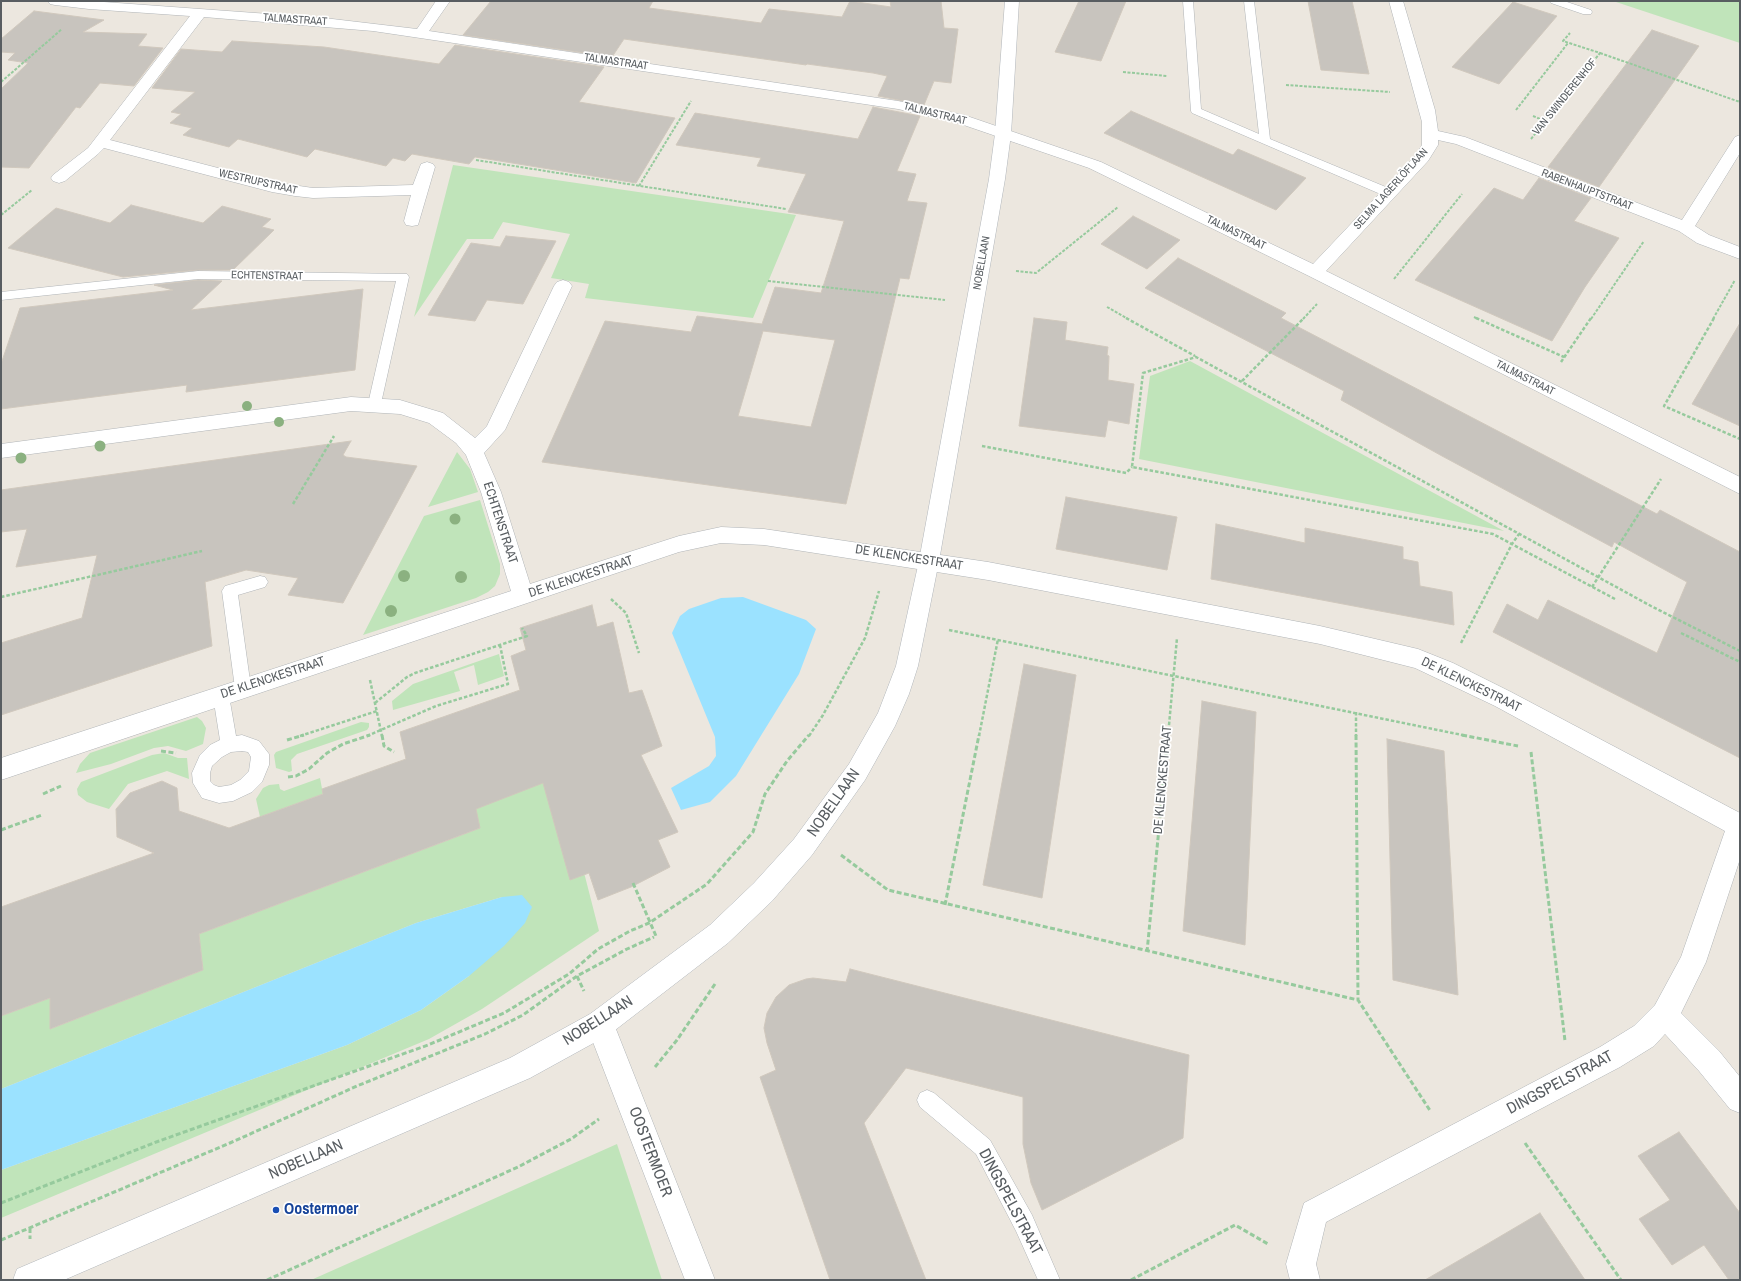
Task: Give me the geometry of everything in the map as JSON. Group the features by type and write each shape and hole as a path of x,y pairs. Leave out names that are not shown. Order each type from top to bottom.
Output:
{"street":[{"name":"TALMASTRAAT","path":"55,1 89,5 324,22 421,33 898,105 959,118 1095,165 1338,283 1740,486"},
{"path":"421,33 443,1"},
{"name":"NOBELLAAN","path":"29,1280 520,1068 600,1024 719,934 762,892 803,847 857,772 887,719 898,694 912,646 951,441 997,179 1002,134 1012,1"},
{"name":"SELMA LAGERLÖFLAAN","path":"1315,272 1427,152 1430,145 1431,134 1427,110 1396,1"},
{"path":"59,178 93,150 100,142 200,13"},
{"name":"RABENHAUPTSTRAAT","path":"1431,134 1460,140 1685,227 1703,239 1740,253"},
{"path":"1685,227 1699,208 1740,140"},
{"name":"WESTRUPSTRAAT","path":"100,142 272,187 295,191 313,193 420,190"},
{"path":"412,221 427,167"},
{"path":"474,452 495,430 564,286"},
{"name":"ECHTENSTRAAT","path":"1,451 351,404 375,404 400,407 436,418 463,438 474,452 491,492 523,596"},
{"name":"DE KLENCKESTRAAT","path":"1,769 680,544 721,535 764,537 929,561 1320,635 1388,650 1418,659 1445,670 1739,825"},
{"name":"DINGSPELSTRAAT","path":"1303,1272 1314,1213 1568,1080 1644,1036 1666,1015 1693,962 1739,825"},
{"path":"1666,1015 1709,1061 1740,1099"},
{"name":"OOSTERMOER","path":"600,1024 700,1280"}],"lane":[{"path":"1188,1 1196,111 1389,193"},
{"path":"1248,1 1265,140"},
{"path":"1554,1 1587,12"},
{"name":"ECHTENSTRAAT","path":"1,296 198,275 403,277 375,404"},
{"path":"243,688 230,591 260,582"},
{"path":"221,696 230,744"},
{"path":"242,743 253,746 260,754 260,765 256,776 246,786 233,793 219,796 208,792 202,783 201,773 206,761 216,751 230,744 242,743"},
{"name":"DINGSPELSTRAAT","path":"927,1100 983,1147 1024,1223 1050,1280"}],"path":[{"path":"1,82 89,5"},
{"path":"1516,110 1568,42 1563,40 1587,12"},
{"name":"VAN SWINDERENHOF","path":"1525,166 1534,154 1530,141 1544,121 1600,53 1568,42"},
{"path":"1600,53 1740,102"},
{"path":"639,186 707,76"},
{"path":"1533,116 1544,121"},
{"path":"476,160 786,209"},
{"path":"1,215 43,182 59,178"},
{"path":"1393,281 1462,194"},
{"path":"1016,272 1036,273 1121,204"},
{"path":"1546,388 1564,358 1644,240"},
{"path":"1737,277 1664,406 1740,439"},
{"path":"768,281 975,304"},
{"path":"1242,381 1338,283"},
{"path":"1107,307 1598,578 1740,651"},
{"path":"1471,316 1564,358"},
{"path":"951,441 1126,473 1132,467 1143,373 1196,357"},
{"path":"293,504 346,417 351,404"},
{"path":"1592,587 1677,453"},
{"path":"1132,467 1493,534 1615,599"},
{"path":"1445,670 1455,655 1512,544 1519,534"},
{"path":"1,597 202,551"},
{"path":"1,1203 159,1141 340,1077 464,1030 504,1013 569,974 598,949 630,931 650,923 707,884 754,832 764,794 786,761 817,724 847,673 865,638 879,591"},
{"path":"611,598 626,613 639,653"},
{"name":"DE KLENCKESTRAAT","path":"1147,952 1180,608"},
{"path":"375,703 407,677 527,636 522,627"},
{"path":"944,629 1530,748"},
{"path":"1681,633 1740,662"},
{"path":"945,905 998,639"},
{"path":"256,776 278,779 296,776 309,769 327,753 343,744 381,731 436,706 508,684 500,645"},
{"path":"362,649 384,746 394,752"},
{"path":"260,754 282,742 376,711"},
{"path":"1356,712 1358,1000 1450,1141"},
{"path":"1527,712 1568,1080"},
{"path":"158,751 187,755 206,761"},
{"path":"43,794 63,785"},
{"path":"1,830 42,815"},
{"path":"836,851 888,890 945,905 1358,1000"},
{"path":"633,883 656,936"},
{"path":"1,1240 223,1146 357,1086 485,1034 523,1015 577,976 627,948 663,932"},
{"path":"1504,1113 1621,1280"},
{"path":"1131,1280 1235,1225 1303,1272"}],"green space":[{"path":"1613,1 1740,1 1740,43"},
{"path":"453,165 796,215 753,318 585,298 589,284 551,278 570,234 503,222 493,239 467,239 414,317"},
{"path":"1190,361 1504,531 1139,459 1150,376"},
{"path":"457,452 470,469 478,492 428,507"},
{"path":"480,500 500,564 500,574 495,586 488,592 476,598 363,635 424,516"},
{"path":"499,654 504,676 478,685 474,665 454,672 460,691 393,710 392,701 413,684"},
{"path":"197,717 202,721 206,728 203,744 186,751 168,746 154,748 111,764 76,773 80,764 90,753"},
{"path":"361,722 369,723 367,730 297,754 291,760 292,771 289,772 276,768 274,755 276,752"},
{"path":"164,753 178,758 187,758 189,779 167,771 128,784 109,809 87,802 78,795 77,789 81,782 152,755"},
{"path":"558,771 599,931 482,1009 429,1039 1,1218 1,1170 347,1045 421,1010 469,976 502,897 416,923 1,1089 1,1016 50,998 50,1029 203,970 199,934 480,828 469,810"},
{"path":"320,778 323,794 260,817 256,799 263,788 269,785 279,784 280,789 284,791"},
{"path":"617,1144 662,1280 311,1280"}],"water":[{"path":"743,597 806,620 816,629 799,674 736,776 710,802 681,810 671,788 709,766 716,756 715,737 672,633 680,616 689,609 721,598"},
{"path":"522,895 532,907 525,923 504,946 469,976 421,1010 347,1045 1,1170 1,1089 416,923 502,897"}],"building":[{"path":"491,1 653,1 649,8 761,23 769,9 842,17 850,1 891,7 890,1 941,1 944,28 958,29 951,83 934,81 924,105 878,96 887,76 873,73 624,39 612,57 463,35"},
{"path":"1079,1 1126,1 1101,61 1055,52"},
{"path":"1308,1 1352,1 1369,74 1321,70"},
{"path":"1513,2 1557,16 1499,84 1452,67"},
{"path":"34,11 104,20 83,32 147,34 138,46 163,48 134,86 100,83 80,108 76,107 29,168 1,167 1,89 28,63 8,60 15,53 1,52 1,39"},
{"path":"1652,30 1699,46 1599,187 1548,167"},
{"path":"232,41 324,47 439,64 455,45 604,67 579,102 675,118 636,183 475,157 469,164 412,154 405,161 393,158 386,166 315,149 307,157 238,139 229,147 183,135 192,128 170,123 181,114 171,112 195,92 152,88 181,49 222,52"},
{"path":"873,107 920,116 897,171 916,174 907,201 927,203 909,279 900,278 846,504 542,462 605,321 691,332 697,316 762,324 775,287 821,293 844,221 788,212 806,174 757,166 761,158 676,145 695,113 858,139","holes":["763,331 835,340 811,427 738,416"]},
{"path":"1131,111 1233,155 1238,149 1306,178 1276,210 1104,133"},
{"path":"1539,178 1591,198 1574,221 1619,238 1585,287 1552,341 1415,280 1494,188 1523,200"},
{"path":"131,205 203,223 222,206 271,219 262,227 274,230 233,270 198,270 123,277 8,248 56,208 110,223"},
{"path":"1133,216 1180,240 1147,269 1101,244"},
{"path":"506,236 556,241 523,304 487,300 475,321 428,315 471,243 500,247"},
{"path":"1178,258 1286,313 1281,318 1657,514 1660,510 1740,552 1740,758 1493,632 1507,604 1538,620 1548,600 1657,653 1687,582 1614,542 1612,547 1442,456 1341,400 1344,391 1145,288"},
{"path":"198,280 222,281 191,310 363,289 355,370 186,392 187,385 1,409 1,364 20,308 173,290 154,285"},
{"path":"1034,318 1067,322 1065,340 1108,347 1108,380 1134,384 1129,424 1108,420 1105,437 1019,426"},
{"path":"1740,323 1740,426 1692,404"},
{"path":"351,441 343,455 346,457 417,466 343,603 288,595 298,578 246,570 205,582 212,646 1,715 1,643 82,618 97,555 16,567 27,529 1,532 1,490"},
{"path":"1066,497 1177,517 1167,570 1056,549"},
{"path":"1216,524 1305,543 1305,528 1403,547 1403,559 1418,562 1420,586 1452,592 1454,625 1211,579"},
{"path":"592,605 597,627 613,622 629,693 642,690 662,746 641,755 678,832 658,840 670,867 631,887 598,900 589,873 570,880 543,783 476,809 480,828 199,934 203,970 50,1029 50,998 1,1016 1,907 154,853 117,837 116,809 130,793 162,781 177,788 179,811 229,828 323,794 322,789 406,759 400,732 520,690 511,656 526,650 520,628"},
{"path":"1024,664 1076,675 1042,898 983,885"},
{"path":"1202,701 1256,712 1245,945 1183,931"},
{"path":"1387,739 1444,751 1458,995 1393,980"},
{"path":"850,969 1189,1055 1183,1138 1042,1210 1031,1183 1023,1144 1023,1097 906,1068 864,1123 926,1280 830,1280 760,1077 776,1070 767,1043 764,1028 767,1013 776,997 789,985 806,979 813,978 846,982"},
{"path":"1679,1132 1740,1213 1740,1280 1729,1280 1704,1245 1672,1265 1639,1219 1670,1200 1638,1156"},
{"path":"1540,1213 1585,1280 1425,1280 1489,1243"}],"place":[{"name":"Oostermoer","path":"276,1210"}]}
